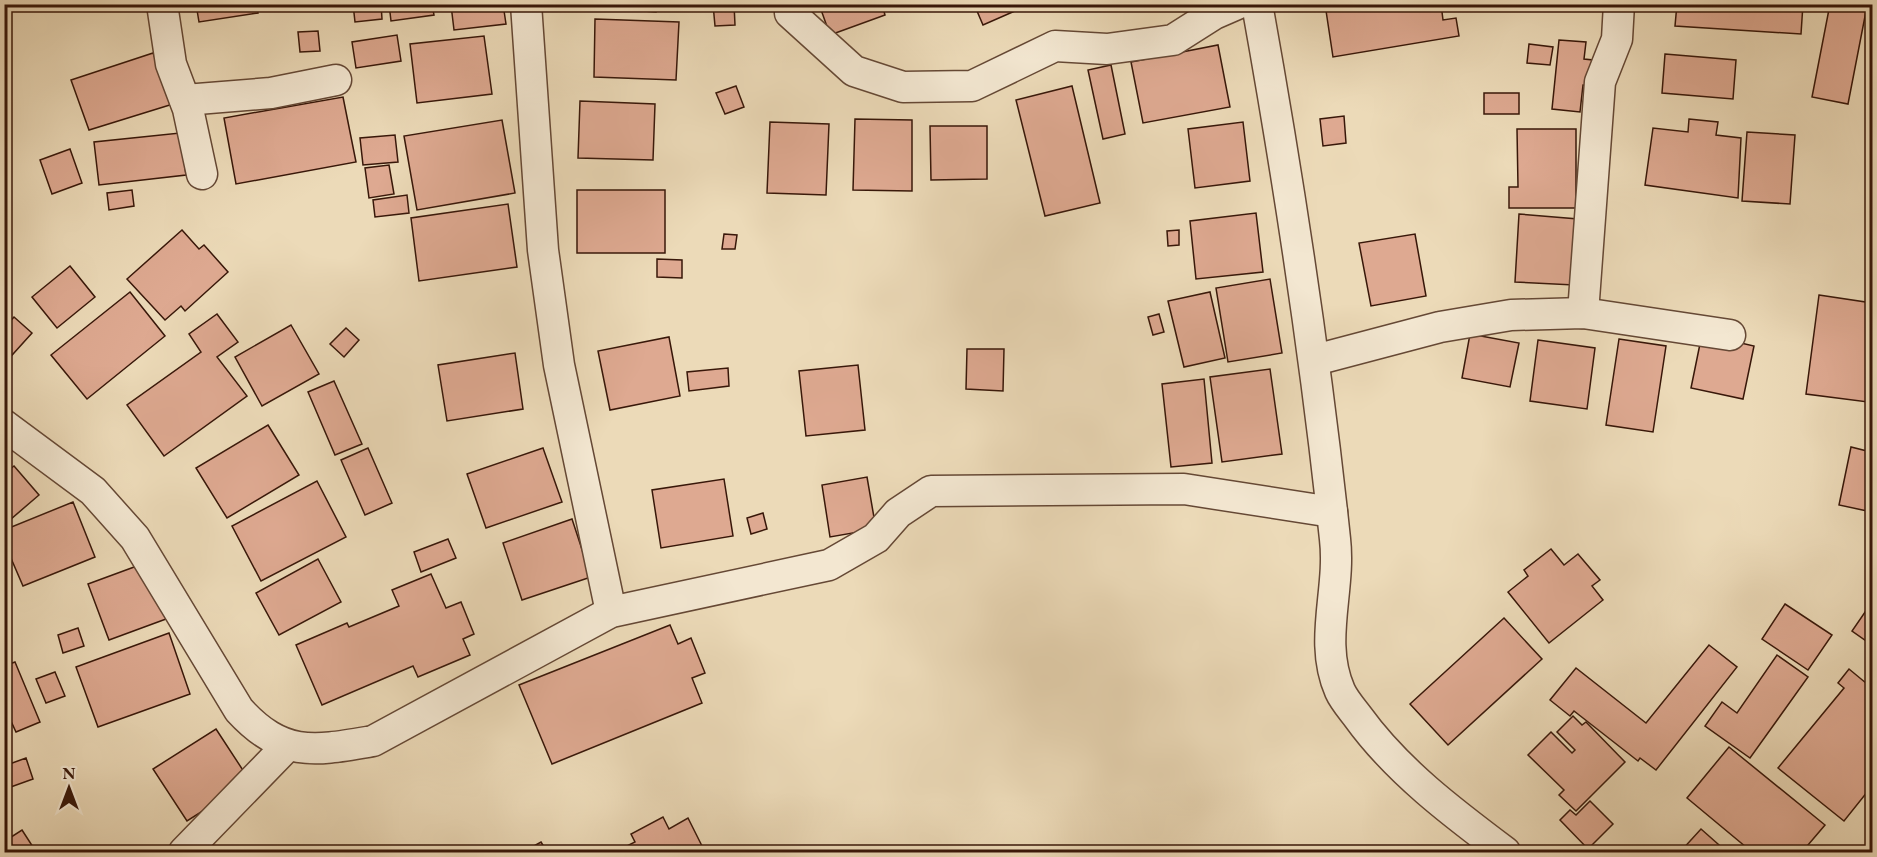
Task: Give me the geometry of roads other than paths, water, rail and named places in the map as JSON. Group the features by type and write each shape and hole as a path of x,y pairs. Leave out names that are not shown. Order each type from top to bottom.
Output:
{"street":[{"path":"162,4 171,64 185,100 202,174"},
{"path":"526,4 543,250 560,365 611,612"},
{"path":"790,13 854,71 903,87 972,86 1055,46 1107,49 1173,40 1214,14 1237,4"},
{"path":"1257,4 1283,148 1315,360 1337,556 1328,652 1340,692 1381,749 1505,852"},
{"path":"1583,313 1600,82 1617,39 1619,4"},
{"path":"185,100 271,93 336,80"},
{"path":"1315,360 1464,323 1511,315 1583,313 1730,335"},
{"path":"4,425 93,491 128,530 169,590 239,710 258,730 287,746 330,749 373,741 611,612 829,565 876,538 898,513 931,491 1184,489 1332,512"},
{"path":"184,852 287,746"}]}
